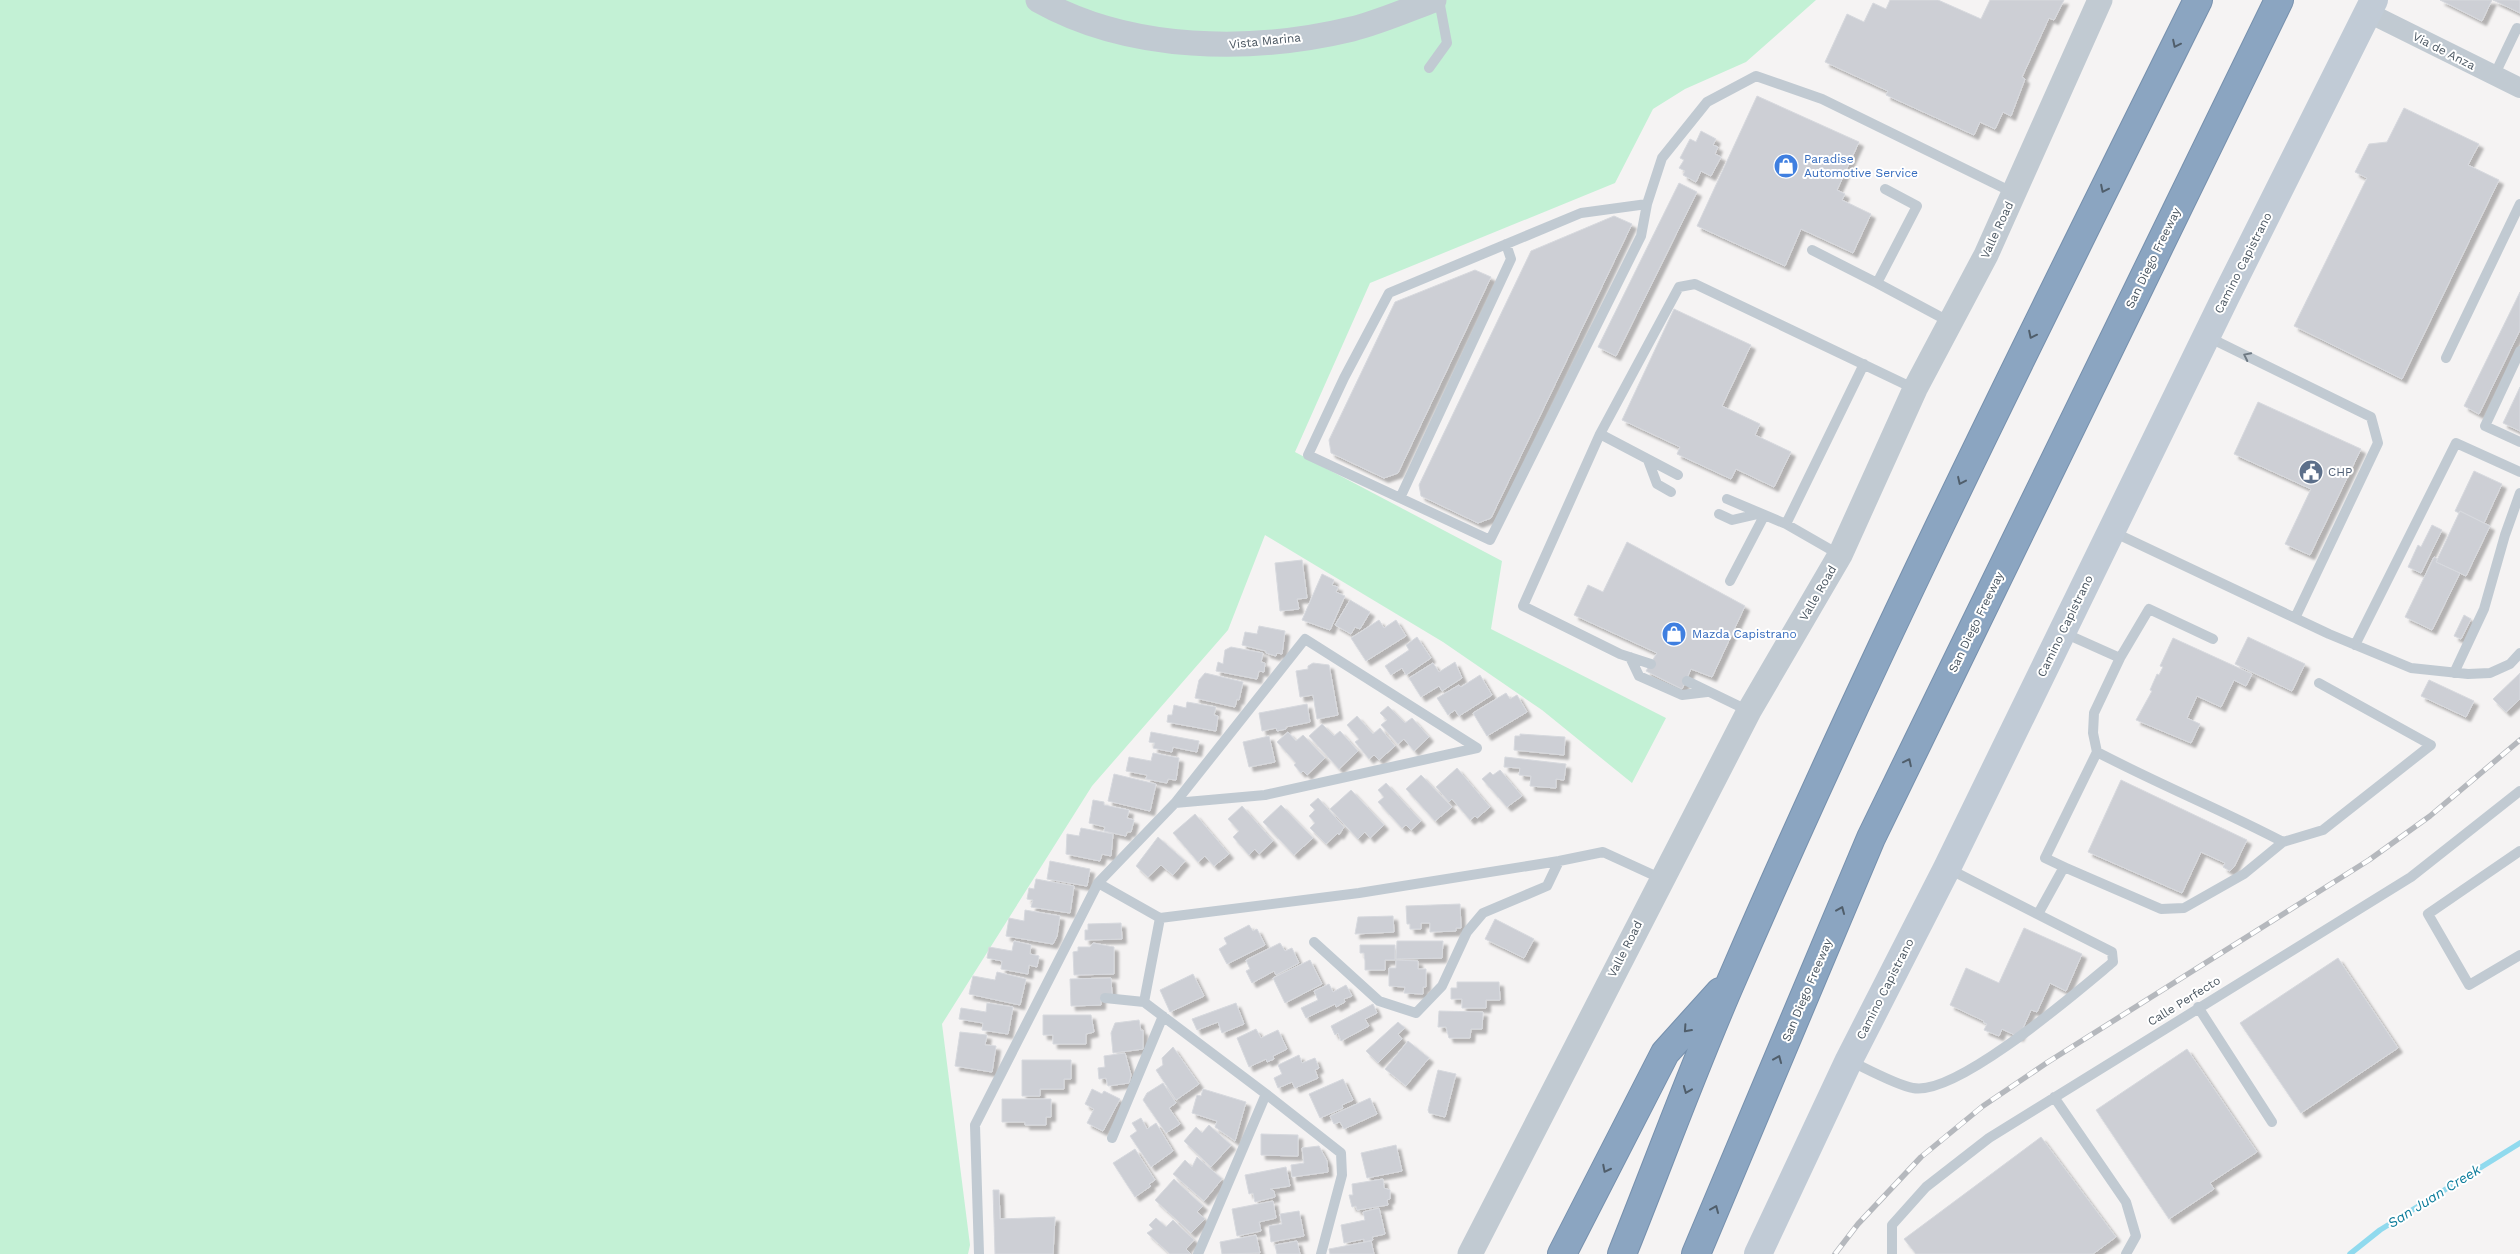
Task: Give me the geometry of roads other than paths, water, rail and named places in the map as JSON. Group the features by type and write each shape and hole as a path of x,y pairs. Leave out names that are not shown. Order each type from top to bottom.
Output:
{"highway":[{"path":"1622,1254 1731,980 1854,705 1974,454 2198,0"},
{"name":"San Diego Freeway","path":"1696,1254 1870,838 2279,0"},
{"path":"1562,1254 1665,1053 1731,980"}],"main road":[{"name":"Camino Capistrano","path":"1758,1254 1849,1060 1947,868 2110,530 2372,6"}],"street":[{"name":"Vista Marina","path":"1038,0 1059,12 1112,30 1170,41 1230,46 1292,40 1353,29 1434,0"},
{"name":"Valle Road","path":"1470,1254 1748,711 1840,555 1915,389 1986,255 2100,0"},
{"name":"Via de Anza","path":"2372,6 2494,76 2520,88"}],"lane":[{"path":"1429,68 1447,43 1439,0"},
{"path":"2494,76 2517,28 2520,29"},
{"path":"1647,204 1581,213 1389,293 1344,378 1308,456 1490,540 1641,236 1647,204 1662,158 1706,102 1756,76 1822,99 2014,193"},
{"path":"1877,283 1917,206 1885,189"},
{"path":"2446,358 2520,204"},
{"path":"1400,498 1512,259 1506,244"},
{"path":"1812,250 1950,322"},
{"path":"1651,664 1630,657 1523,606 1600,434 1679,287 1695,284 1915,389"},
{"path":"2207,336 2371,417 2378,443 2295,618"},
{"path":"2520,353 2485,426 2520,442"},
{"path":"1786,524 1864,364"},
{"path":"1600,434 1678,476"},
{"path":"2355,645 2456,443 2520,472"},
{"path":"1648,460 1657,484 1671,492"},
{"path":"2454,673 2484,609 2505,535 2520,493"},
{"path":"1728,499 1761,515 1786,524 1840,555"},
{"path":"1719,514 1732,520 1761,515"},
{"path":"1730,581 1761,515"},
{"path":"2110,530 2295,618 2411,668 2454,673 2490,673 2510,664 2520,653"},
{"path":"2213,639 2149,608 2120,658 2094,712 2093,733 2097,752 2045,858 2161,909 2184,908 2244,874 2283,842 2323,830 2431,745 2319,683"},
{"path":"2062,632 2120,658"},
{"path":"979,1254 975,1125 1098,883 1175,803 1305,639 1477,748 1265,795 1175,803"},
{"path":"1630,657 1640,676 1682,695 1707,692"},
{"path":"1686,681 1748,711"},
{"path":"2097,752 2161,785 2238,819 2283,842"},
{"name":"Calle Perfecto","path":"1892,1254 1892,1225 1926,1187 1989,1138 2411,877 2520,791"},
{"path":"2520,851 2428,914 2469,985 2520,955"},
{"path":"1098,883 1160,918 1359,893 1559,861 1603,852 1662,879"},
{"path":"1314,942 1379,1001 1416,1013 1442,986 1467,932 1483,913 1547,886 1559,861"},
{"path":"2038,914 2064,867"},
{"path":"1849,1060 1913,1089 1941,1084 2012,1044 2113,962 2112,952 1947,868"},
{"path":"1144,1002 1160,918"},
{"path":"1105,998 1144,1002 1341,1153 1342,1176 1321,1254"},
{"path":"2198,1007 2272,1122"},
{"path":"1112,1138 1163,1016"},
{"path":"1198,1254 1266,1094"},
{"path":"2054,1097 2126,1202 2136,1236 2126,1254"}],"waterway":[{"name":"San Juan Creek","path":"2350,1254 2380,1230 2520,1143"}],"railway":[{"path":"1835,1254 1858,1224 1921,1157 1983,1106 2048,1062 2369,860 2430,816 2520,740"}],"place":[{"name":"Paradise Automotive Service","path":"1786,166"},
{"name":"CHP","path":"2311,472"},
{"name":"Mazda Capistrano","path":"1674,634"}]}
